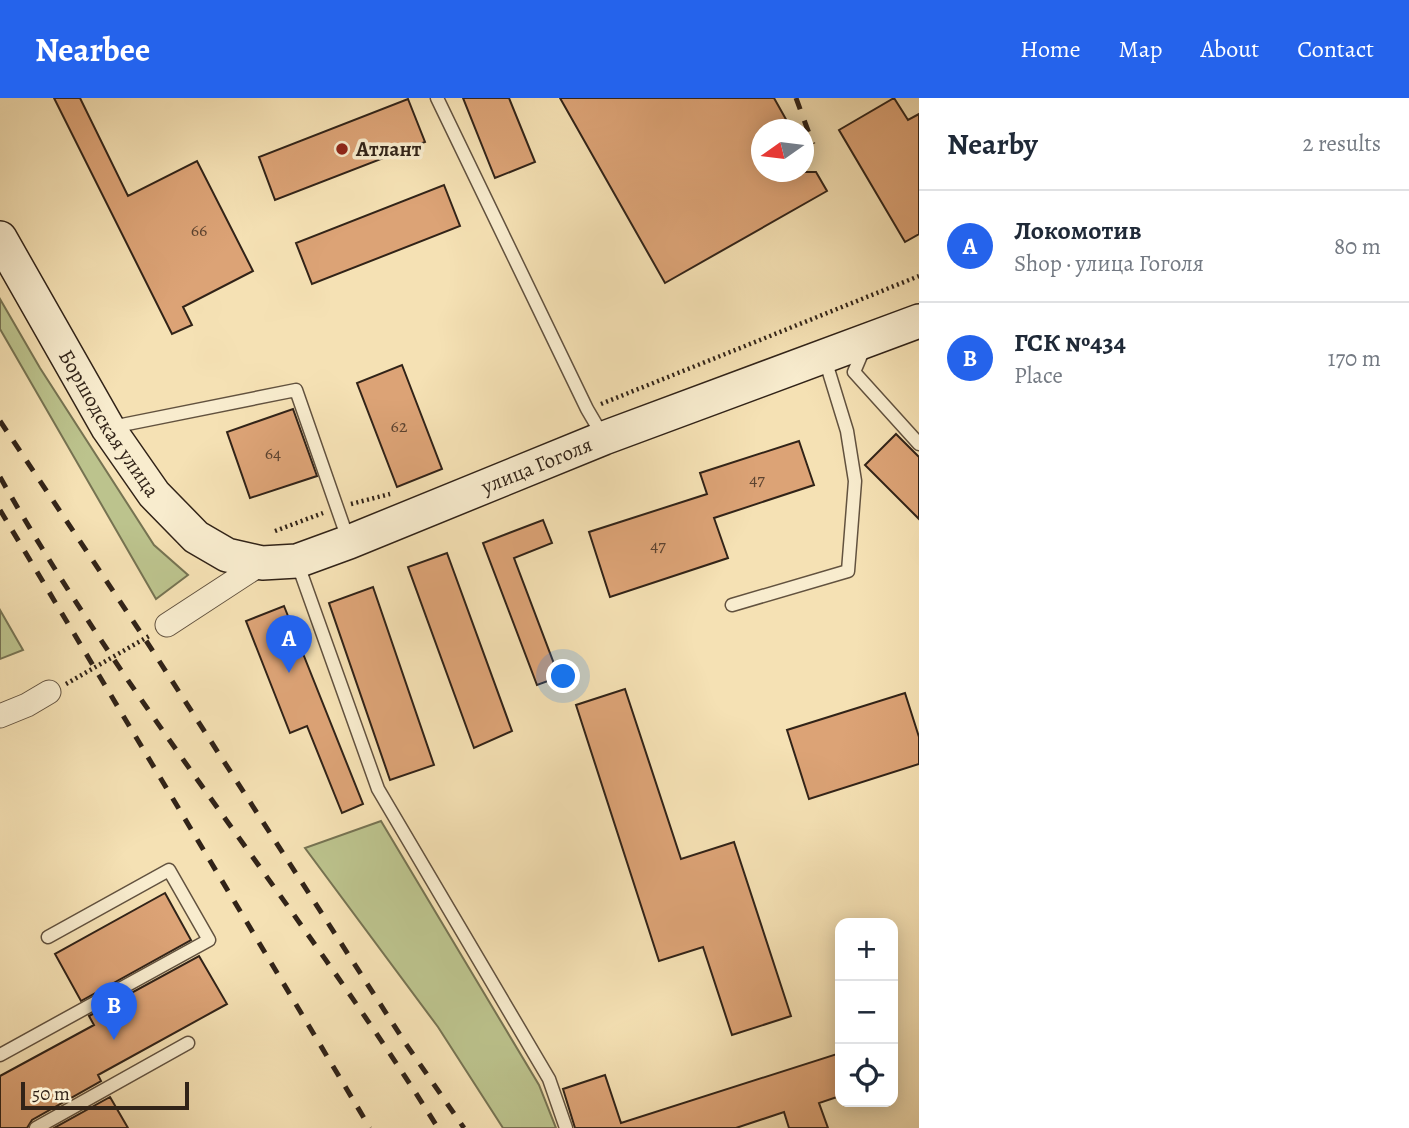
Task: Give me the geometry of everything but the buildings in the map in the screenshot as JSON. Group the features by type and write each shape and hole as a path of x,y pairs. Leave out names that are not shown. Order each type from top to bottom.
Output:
{"street":[{"name":"Боршодская улица","path":"0,238 108,428 154,494 195,537 227,555 262,563"},
{"name":"улица Гоголя","path":"167,625 262,563 297,561 349,542 604,438 919,321"},
{"path":"0,716 50,692"}],"lane":[{"path":"437,98 581,397 604,438"},
{"path":"868,340 853,372 919,444"},
{"path":"732,605 848,571 855,481 847,431 824,356"},
{"path":"108,428 296,390 349,542"},
{"path":"297,561 378,789 549,1079 566,1128"},
{"path":"0,1055 209,940 169,870 48,937"},
{"path":"36,1128 188,1043"}],"path":[{"path":"50,692 167,625"}],"green space":[{"path":"0,299 40,368 154,545 188,575 156,599 0,329"},
{"path":"0,610 23,650 0,659"},
{"path":"381,821 539,1085 556,1128 503,1128 438,1027 305,848"}],"railway":[{"path":"796,98 804,119"},
{"path":"0,421 145,639 406,1044 464,1128"},
{"path":"0,477 103,644 329,965 438,1128"},
{"path":"0,510 370,1128"}],"place":[{"name":"Атлант","path":"342,149"},
{"name":"Локомотив","path":"289,673"},
{"name":"ГСК №434","path":"114,1040"}]}
